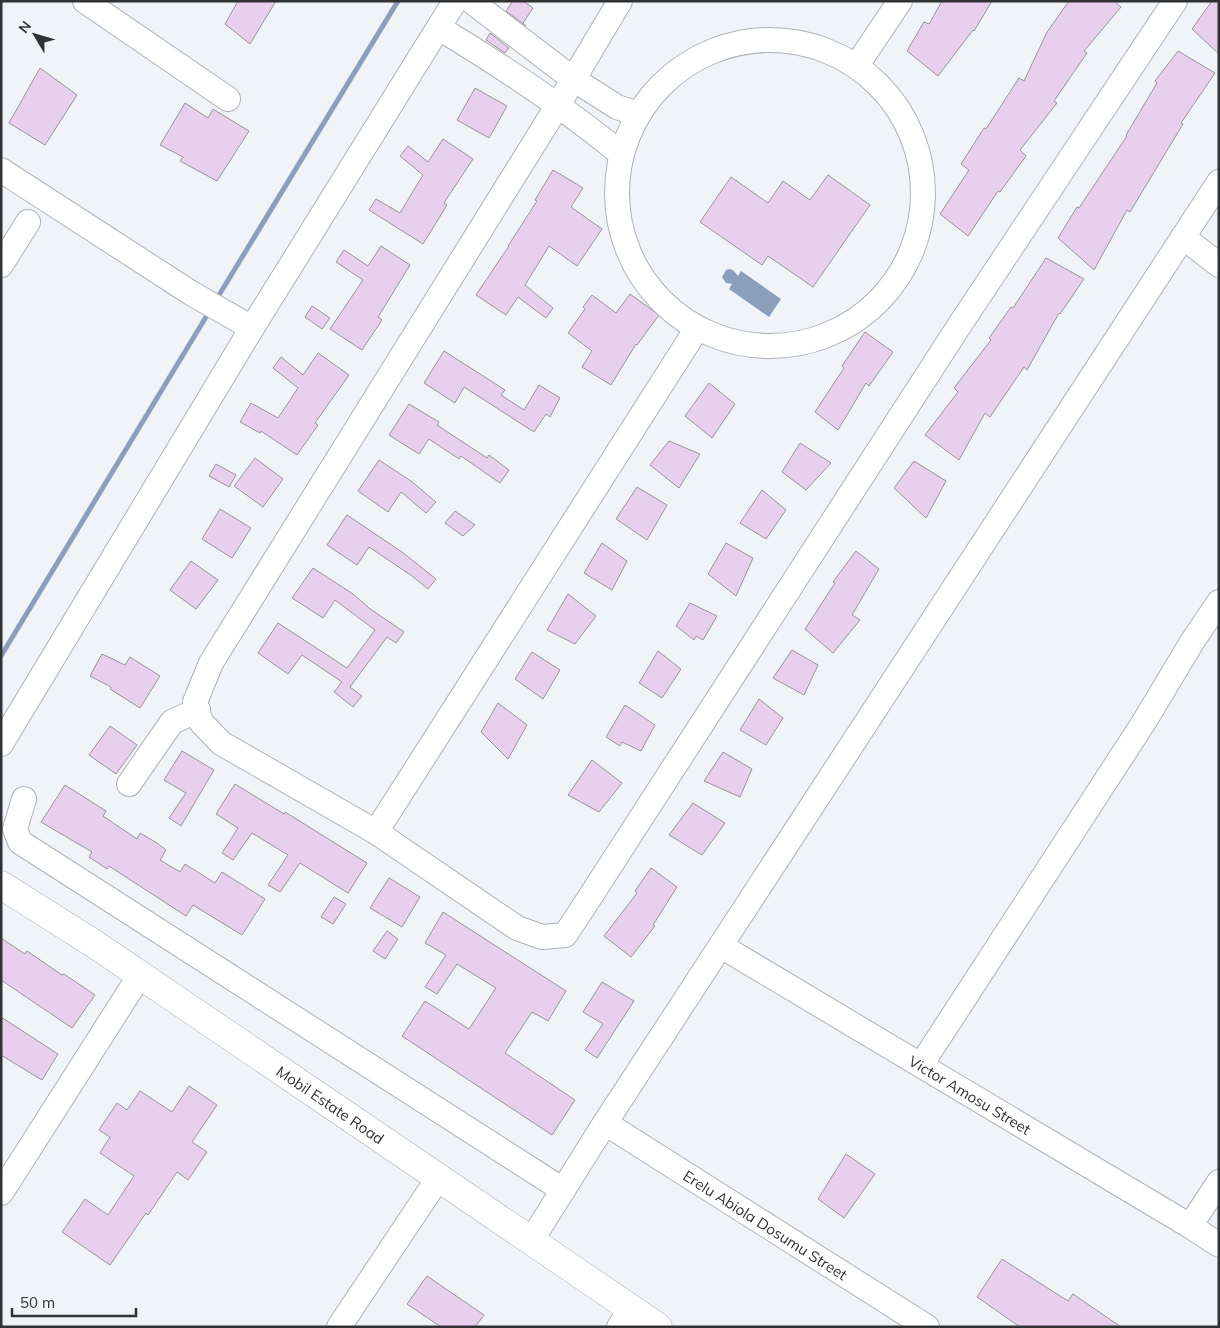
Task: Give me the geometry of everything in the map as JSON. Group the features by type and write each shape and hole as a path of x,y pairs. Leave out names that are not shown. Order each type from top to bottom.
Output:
{"main road":[{"name":"Mobil Estate Road","path":"1,885 140,975 439,1177 531,1241 626,1318 658,1327"}],"street":[{"path":"85,1 228,99"},
{"path":"1,744 252,328 455,1"},
{"path":"470,1 573,79 617,107 638,114"},
{"path":"620,1 558,105 211,663 196,702 202,722 221,743 376,832 517,928 542,937 565,935 964,319 1175,1"},
{"path":"857,65 900,1"},
{"path":"439,28 478,51 558,105 620,154"},
{"path":"769,38 787,40 815,45 857,65 894,100 917,146 924,196 914,246 903,270 888,291 848,326 799,345 746,346 696,330 658,302 631,263 616,218 620,154 627,133 638,114 680,67 722,46 769,38"},
{"path":"1,170 191,293 252,328"},
{"path":"531,1241 605,1123 1219,182"},
{"path":"1,265 28,222"},
{"path":"1183,237 1219,265"},
{"path":"376,832 696,330"},
{"path":"921,1066 1144,722 1192,642 1219,602"},
{"path":"129,784 172,722 198,710"},
{"path":"24,799 15,829 20,842 563,1190"},
{"name":"Victor Amosu Street","path":"721,946 1219,1245"},
{"path":"1,1193 140,975"},
{"name":"Erelu Abiola Dosumu Street","path":"605,1123 927,1327"},
{"path":"339,1327 439,1177"},
{"path":"1190,1226 1219,1182"}],"water":[{"path":"730,269 738,276 741,271 781,299 769,317 729,289 732,284 726,283 722,277 726,270"}],"building":[{"path":"238,1 276,1 250,44 225,24"},
{"path":"513,1 523,1 533,8 523,23 526,26 506,11"},
{"path":"942,1 992,1 974,31 938,76 907,51 924,22 929,24"},
{"path":"1069,1 1114,1 1121,7 1084,51 1087,53 1054,101 1057,103 1020,150 1026,156 1000,192 998,191 968,236 940,214 969,170 961,164 1019,78 1024,81 1047,32"},
{"path":"1212,1 1219,1 1219,54 1192,29"},
{"path":"490,33 509,48 505,53 486,40"},
{"path":"1178,51 1215,73 1181,123 1183,124 1130,212 1127,210 1094,270 1058,238 1077,207 1079,208 1127,136 1157,83 1155,81"},
{"path":"40,68 77,95 45,145 9,123"},
{"path":"475,88 507,106 489,138 457,120"},
{"path":"185,103 208,118 213,109 249,131 217,181 180,161 183,157 160,145"},
{"path":"443,139 473,159 444,203 447,205 423,244 369,210 376,199 400,213 423,175 400,156 408,146 428,162"},
{"path":"553,170 583,188 571,207 602,229 577,266 549,246 525,285 553,308 546,318 518,297 506,315 476,295 537,201 535,200"},
{"path":"828,175 870,205 813,287 768,256 762,265 700,222 731,177 768,203 783,181 810,200"},
{"path":"381,246 410,265 378,317 382,320 362,350 330,329 363,280 336,262 344,250 368,266"},
{"path":"1046,258 1084,279 1059,313 1027,370 1024,367 990,417 985,413 959,460 925,435 958,392 954,388 991,340 989,338 1011,307 1013,308"},
{"path":"630,294 659,315 636,344 611,385 582,367 592,351 568,333 585,309 583,307 592,295 616,313"},
{"path":"312,306 330,318 322,329 305,317"},
{"path":"865,332 893,352 869,386 866,383 838,430 815,412"},
{"path":"444,351 505,390 501,395 524,410 539,385 560,398 550,417 546,414 534,432 464,387 455,403 424,383"},
{"path":"318,353 349,375 315,423 318,425 297,455 261,431 260,433 240,422 251,403 278,418 298,388 273,368 281,357 303,375"},
{"path":"709,383 735,404 712,438 685,416"},
{"path":"409,404 439,422 437,425 487,458 489,455 509,470 500,483 461,456 459,459 429,439 419,454 389,435"},
{"path":"669,441 700,454 679,488 650,465"},
{"path":"800,443 831,463 806,490 782,472"},
{"path":"255,458 283,479 263,507 234,486"},
{"path":"379,460 411,481 436,502 426,513 401,492 388,512 358,491"},
{"path":"914,461 946,481 926,518 894,488"},
{"path":"216,464 236,475 229,487 209,476"},
{"path":"637,487 667,505 647,540 616,519"},
{"path":"762,490 786,510 766,539 740,523"},
{"path":"220,509 251,528 232,558 202,539"},
{"path":"455,511 475,525 463,536 445,523"},
{"path":"347,515 402,552 436,579 428,589 369,547 357,565 327,545"},
{"path":"602,543 627,561 612,590 584,573"},
{"path":"726,543 753,558 736,596 708,574"},
{"path":"856,551 879,569 852,615 860,620 833,653 805,629 835,583 833,582"},
{"path":"191,561 218,580 196,609 170,590"},
{"path":"313,568 353,594 369,608 404,632 396,643 387,637 350,687 362,696 353,707 334,692 342,682 302,655 288,674 258,653 278,623 347,668 375,630 335,600 323,618 292,598"},
{"path":"568,594 596,616 575,644 547,630"},
{"path":"690,603 717,616 703,640 696,636 694,640 676,626"},
{"path":"792,650 818,665 804,695 773,678"},
{"path":"658,651 681,669 662,698 639,683"},
{"path":"532,652 560,670 543,699 515,679"},
{"path":"102,654 125,665 130,657 160,676 140,708 110,689 111,687 90,676"},
{"path":"759,699 783,718 766,745 740,730"},
{"path":"498,703 527,725 508,759 481,732"},
{"path":"625,705 655,725 641,751 622,742 620,746 606,737"},
{"path":"110,726 137,745 116,774 89,755"},
{"path":"182,751 214,770 181,826 169,818 186,793 164,780"},
{"path":"723,752 752,769 740,797 704,781"},
{"path":"592,760 622,783 599,812 568,795"},
{"path":"235,784 284,814 285,812 367,863 348,893 300,863 280,892 268,885 288,855 252,833 233,860 222,853 238,828 216,814"},
{"path":"65,785 106,811 103,816 137,839 140,833 157,843 166,850 160,860 180,872 185,864 215,883 222,872 265,899 242,935 193,905 186,916 109,866 107,869 89,857 92,852 41,822"},
{"path":"693,803 725,823 702,855 669,835"},
{"path":"651,868 677,887 653,925 655,926 631,957 604,936 637,893 635,891"},
{"path":"389,878 420,897 402,927 370,908"},
{"path":"334,897 346,904 333,924 321,917"},
{"path":"443,912 566,991 548,1021 532,1012 505,1053 575,1100 552,1135 402,1036 425,1001 469,1029 496,988 457,964 437,994 425,987 446,955 425,943"},
{"path":"387,931 398,939 385,959 373,951"},
{"path":"1,938 25,954 27,951 95,995 72,1028 1,980"},
{"path":"602,982 634,1001 597,1058 585,1050 603,1024 583,1012"},
{"path":"1,1017 58,1054 42,1080 1,1055"},
{"path":"189,1086 217,1105 192,1142 207,1152 188,1180 177,1172 148,1215 146,1213 110,1265 62,1232 85,1199 108,1215 134,1176 100,1153 110,1137 99,1130 117,1103 127,1110 140,1091 172,1112"},
{"path":"846,1154 875,1174 844,1218 818,1199"},
{"path":"1002,1259 1068,1301 1073,1294 1121,1327 1020,1327 977,1297"},
{"path":"427,1276 484,1315 475,1327 441,1327 407,1304"}],"waterway":[{"path":"216,300 398,1"},
{"path":"1,656 209,312"}]}
